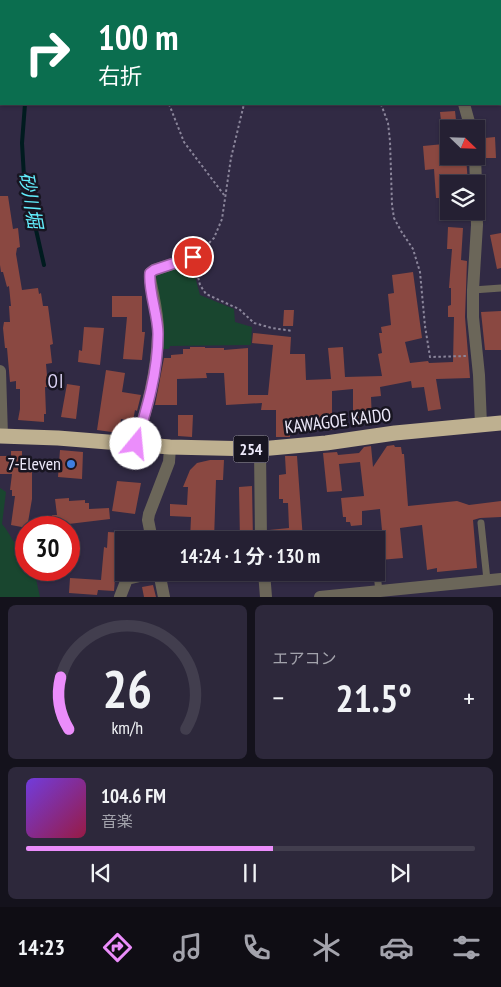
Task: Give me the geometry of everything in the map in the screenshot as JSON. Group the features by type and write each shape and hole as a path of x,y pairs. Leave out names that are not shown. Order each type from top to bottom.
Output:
{"highway":[{"name":"KAWAGOE KAIDO","path":"1,436 170,446 260,449 501,423"}],"street":[{"path":"464,105 468,120"},
{"path":"477,220 473,290 481,425"},
{"path":"136,444 148,405 156,368 158,333 150,273 193,257"},
{"path":"0,371 1,436"},
{"path":"150,531 149,514 169,462 170,446"},
{"path":"260,449 261,531"},
{"path":"320,597 501,579"},
{"path":"120,597 125,581"},
{"path":"160,581 164,597"},
{"path":"265,581 266,597"}],"lane":[{"path":"473,290 501,288"},
{"path":"481,523 486,580"},
{"path":"378,581 379,591"}],"path":[{"path":"169,105 184,142 225,196"},
{"path":"244,105 232,158 222,218 214,238 193,257 200,285 206,294 239,310 254,323 293,331"},
{"path":"381,105 388,123 394,218 413,249 420,272 430,357 476,356"}],"green space":[{"path":"191,262 200,295 234,309 235,322 252,327 251,345 170,346 169,349 159,349 156,273"},
{"path":"0,488 6,492 2,524 15,544 15,581 36,581 40,597 0,597"}],"building":[{"path":"455,111 456,120 441,120 440,112"},
{"path":"495,137 496,158 485,158 485,138"},
{"path":"440,144 440,165 467,165 467,175 440,175 440,198 436,198 434,169 425,170 423,146"},
{"path":"0,196 8,196 13,229 18,228 20,247 17,248 16,254 22,290 38,288 39,294 41,293 43,306 48,306 53,344 50,345 52,363 46,364 48,387 45,387 46,414 44,414 44,422 18,420 20,389 16,389 16,381 10,382 3,328 4,322 10,322 9,306 11,306 9,286 7,287 0,265"},
{"path":"448,227 463,228 461,260 467,261 465,317 470,378 436,379 441,409 428,411 424,387 412,388 411,381 380,387 381,396 371,397 372,421 353,422 353,389 332,391 332,430 314,430 314,417 290,418 290,437 276,437 276,410 261,410 262,403 226,405 224,373 206,373 207,378 177,379 177,405 155,405 164,358 183,354 183,349 190,349 190,347 224,348 224,350 248,348 248,395 268,395 273,345 252,343 253,333 291,337 290,354 305,354 306,380 331,379 328,348 343,347 345,377 382,376 378,354 382,353 379,333 382,333 381,327 391,325 388,294 394,293 392,275 413,272 422,338 405,342 410,363 428,361 429,363 453,362 454,317 448,317 448,306 451,305 451,288 449,288 452,249 447,249"},
{"path":"501,233 501,268 497,269 490,235"},
{"path":"112,296 142,296 142,332 145,332 142,360 123,359 127,317 112,317"},
{"path":"284,310 294,310 293,326 283,326"},
{"path":"501,311 501,350 485,350 481,312"},
{"path":"84,327 104,328 100,365 78,362 79,350 82,351"},
{"path":"106,370 125,373 122,392 141,395 133,421 121,419 119,433 97,430"},
{"path":"67,384 80,386 76,419 61,417"},
{"path":"178,415 193,415 192,437 178,436"},
{"path":"371,446 373,467 387,446 401,447 402,454 404,454 408,506 457,501 469,505 501,501 501,517 473,520 477,568 437,572 437,568 427,570 422,525 400,528 403,558 385,560 385,531 382,531 380,509 362,511 362,525 351,526 350,522 346,522 346,517 343,517 341,498 364,496 360,462 339,464 342,491 327,492 323,453 337,452 338,455 359,453 364,447"},
{"name":"7-Eleven","path":"60,450 83,452 82,479 58,477"},
{"path":"11,451 22,451 22,472 32,472 32,499 29,516 15,516 15,526 11,525 15,496 12,496 12,490 10,490 12,474 0,474 0,456 11,456"},
{"path":"285,456 297,456 302,531 269,531 289,528 288,503 283,503 283,499 279,499 279,475 286,474"},
{"path":"210,460 224,460 223,480 216,480 214,531 190,531 191,517 170,516 170,504 187,505 188,487 183,487 190,470 197,463"},
{"path":"117,481 141,483 135,514 112,511"},
{"path":"252,486 253,531 240,531 239,487"},
{"path":"69,498 69,501 85,500 85,503 89,503 89,509 109,508 110,519 80,523 80,516 52,516 57,515 55,499"},
{"path":"108,532 115,532 114,591 98,590 97,595 69,593 70,581 80,581 80,579 101,580 104,547 107,548"},
{"path":"153,585 156,597 144,597 142,587"}],"waterway":[{"name":"砂川堀","path":"25,105 22,143 24,177 44,265"}],"place":[{"name":"7-Eleven","path":"71,464"}],"district":[{"name":"OI","path":"56,381"}],"route":[{"path":"136,444 148,405 156,368 158,333 150,273 193,257"}]}
